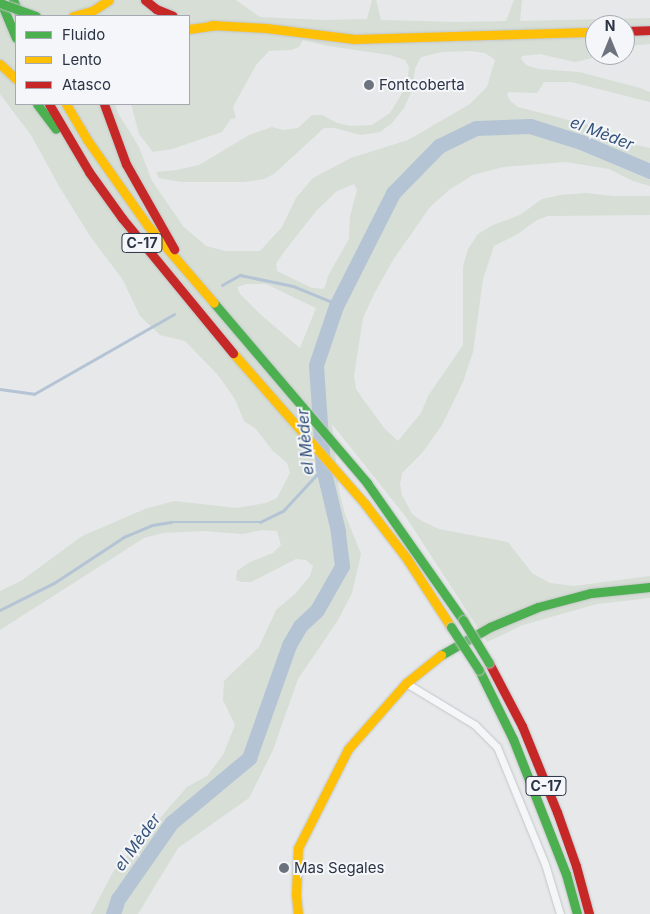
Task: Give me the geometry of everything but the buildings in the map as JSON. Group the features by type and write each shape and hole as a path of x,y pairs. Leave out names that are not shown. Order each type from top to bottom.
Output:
{"main road":[{"path":"13,0 20,15"},
{"path":"22,0 27,15"},
{"path":"77,15 92,11 109,0"},
{"path":"145,0 156,9 171,15"},
{"path":"0,2 33,15"},
{"path":"0,2 15,36"},
{"path":"190,21 200,25"},
{"path":"190,27 217,25"},
{"path":"190,27 217,25 266,28 354,39 585,32"},
{"path":"635,31 650,30"},
{"path":"0,64 15,78"},
{"path":"37,105 60,134 66,135"},
{"name":"C-17","path":"50,105 66,135 122,218 186,298 365,504 407,559 452,626 479,670 514,739 566,874 577,914"},
{"name":"C-17","path":"67,105 105,167 148,226 367,483 424,560 463,620 489,663 522,726 557,812 576,866 589,914"},
{"path":"104,105 126,164 166,233 180,263"},
{"path":"298,914 296,894 298,848 322,795 348,749 406,683 442,654 490,627 538,607 591,593 650,587"}],"street":[{"path":"406,683 475,724 497,747 545,864 560,914"}],"shaded area":[{"path":"0,0 236,0 260,17 323,20 367,19 372,0 376,0 381,20 458,22 506,21 514,0 522,0 520,21 585,20 585,60 575,62 540,54 522,56 521,59 526,65 538,69 579,72 650,92 650,102 571,82 544,82 537,93 509,92 507,94 510,101 518,107 592,126 632,144 650,148 650,186 633,181 609,169 566,162 503,167 473,175 449,190 430,207 393,260 374,294 363,318 354,376 356,389 385,429 398,441 421,413 428,396 463,345 463,267 468,249 478,234 493,225 520,215 542,199 586,193 613,196 650,196 650,215 548,216 537,220 516,235 494,246 483,279 473,352 463,382 442,425 422,453 402,473 400,485 402,495 412,514 422,521 439,529 508,542 532,573 550,583 574,586 650,576 650,598 597,604 523,625 487,642 406,517 332,424 339,491 345,514 361,554 352,593 338,620 298,679 273,750 249,798 178,848 138,914 91,914 113,872 187,787 207,776 223,755 235,725 223,700 224,681 259,647 276,610 295,594 310,576 313,566 306,560 296,559 251,582 241,582 236,580 237,571 250,562 273,553 281,545 277,531 262,530 243,534 203,531 163,533 144,538 0,630 0,591 21,581 82,536 145,509 174,501 237,508 266,503 277,498 290,473 287,463 273,451 256,429 244,421 235,399 217,374 185,341 160,335 140,316 123,280 90,236 59,186 31,135 0,94","holes":["15,15 190,15 190,105 131,105 139,134 153,152 172,149 222,132 231,119 236,118 233,107 256,65 269,51 291,50 299,47 303,40 328,46 390,55 405,60 409,67 407,85 390,113 372,125 351,126 337,123 322,115 312,115 298,128 283,130 272,127 249,135 199,165 156,172 159,178 181,182 244,182 264,179 274,174 324,128 335,128 361,135 380,132 392,123 404,108 412,90 415,69 421,57 442,52 471,51 485,53 495,60 487,87 470,104 408,140 351,158 313,178 296,198 282,227 260,251 225,251 206,246 183,226 152,181 139,147 118,113 115,105 15,105","354,184 357,190 350,216 349,239 329,274 324,289 312,288 277,271 276,264 283,253 317,210 337,191","246,284 266,284 316,308 300,348 260,314 240,294 237,287"]},
{"path":"635,18 650,18 650,44 635,45"}],"waterway":[{"name":"el Mèder","path":"113,914 118,899 171,823 249,758 289,645 300,626 317,610 342,566 338,531 323,468 316,365 336,306 393,193 439,146 476,128 530,126 581,142 650,171"},
{"path":"222,285 240,275 293,286 337,304"},
{"path":"0,389 34,394 174,314"},
{"path":"0,610 54,583 124,537 152,525 171,522 260,522 283,511 323,468"}],"traffic: fast":[{"path":"0,0 15,36"},
{"path":"13,0 20,15"},
{"path":"0,3 33,15"},
{"path":"38,105 56,129"},
{"path":"214,303 367,483 463,620"},
{"path":"441,655 490,627 538,607 591,593 650,587"},
{"path":"463,620 489,663"},
{"path":"451,627 479,670"},
{"path":"479,670 513,739 566,874 577,914"}],"traffic: slow":[{"path":"77,15 92,11 109,0"},
{"path":"211,25 266,28 354,39 585,32"},
{"path":"190,29 217,25"},
{"path":"0,64 15,78"},
{"path":"67,105 88,141 148,226 214,303"},
{"path":"233,353 365,504 407,559 451,627"},
{"path":"298,914 296,894 298,848 348,749 406,683 441,655"}],"traffic: jam":[{"path":"145,0 156,9 171,15"},
{"path":"635,31 650,30"},
{"path":"50,105 89,172 122,218 233,353"},
{"path":"104,105 126,164 174,249"},
{"path":"489,663 522,726 557,812 576,866 589,914"}],"place":[{"name":"Fontcoberta","path":"369,85"},
{"name":"Mas Segales","path":"284,868"}]}
